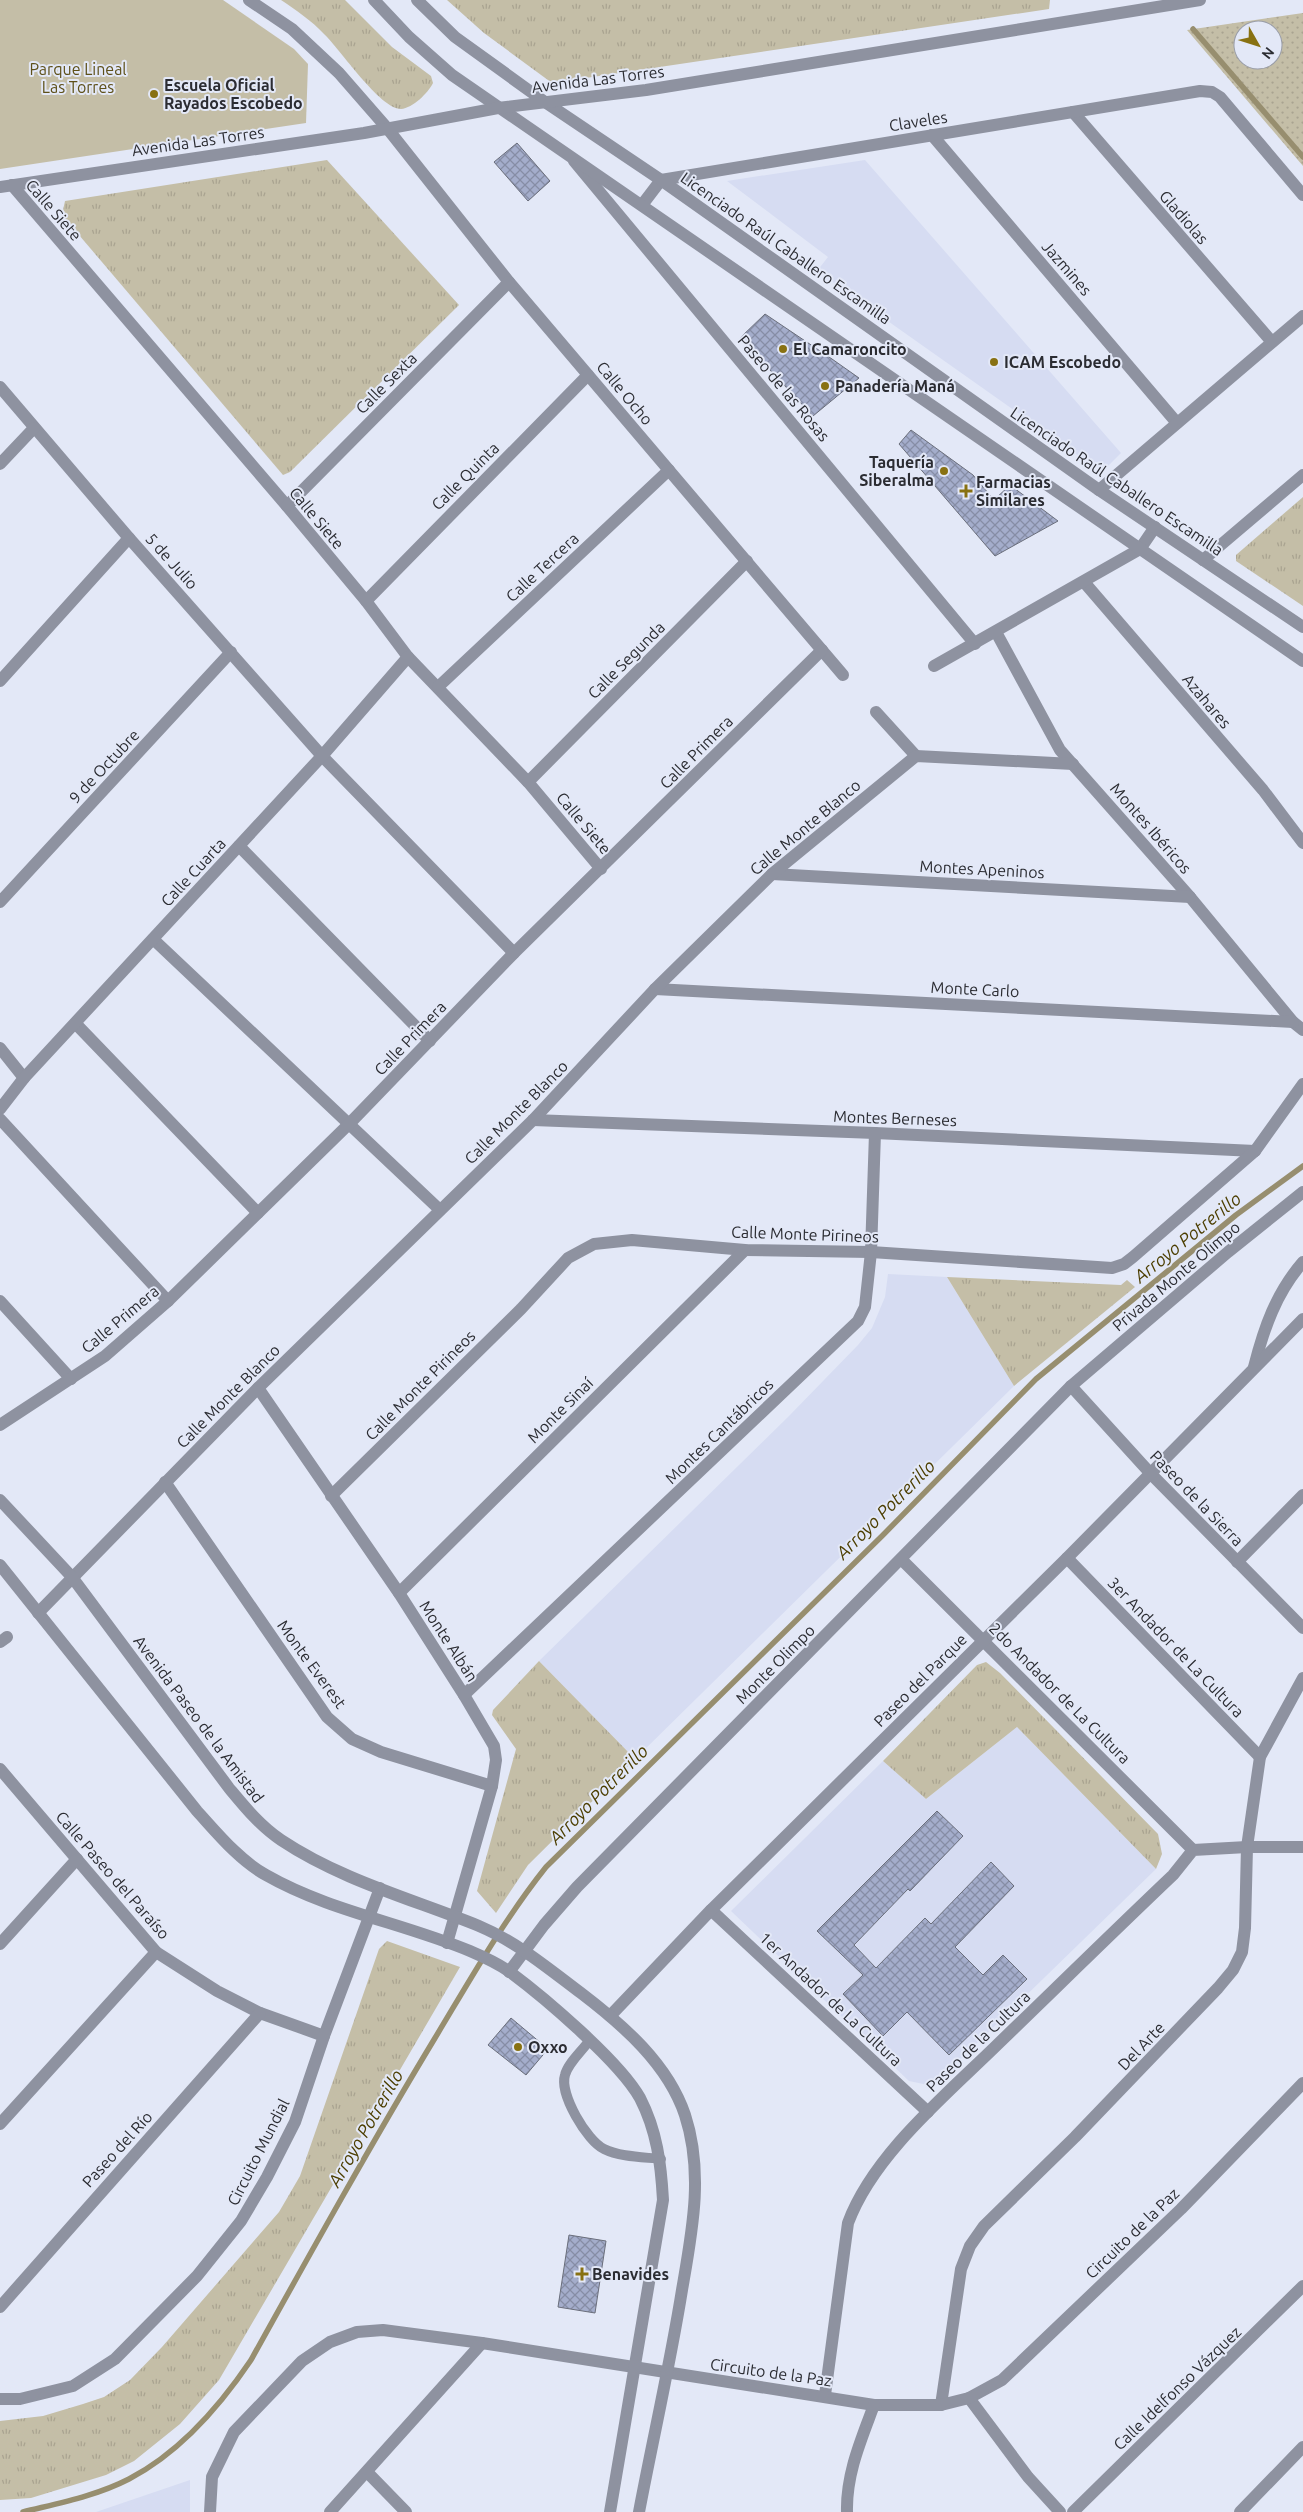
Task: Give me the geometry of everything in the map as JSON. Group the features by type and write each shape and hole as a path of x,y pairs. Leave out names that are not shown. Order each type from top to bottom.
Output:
{"street":[{"name":"Calle Ocho","path":"249,0 310,44 340,73 387,128 509,282 843,675"},
{"path":"374,0 409,37 452,75 498,108 642,205 1303,661"},
{"name":"Licenciado Raúl Caballero Escamilla","path":"417,0 455,37 545,102 661,180 1099,490 1303,627"},
{"name":"Avenida Las Torres","path":"6,186 387,128 498,108 646,90 1200,0"},
{"name":"Claveles","path":"661,180 1200,91 1212,92 1220,97 1303,195"},
{"name":"Gladiolas","path":"1073,112 1272,342"},
{"name":"Jazmines","path":"932,135 1178,423"},
{"name":"Paseo de las Rosas","path":"567,154 975,644"},
{"path":"642,205 661,180"},
{"name":"Calle Siete","path":"6,186 287,506 366,601 408,656 528,782 601,869"},
{"name":"Calle Sexta","path":"287,506 509,282"},
{"path":"1099,490 1303,316"},
{"name":"Calle Quinta","path":"366,601 588,375"},
{"name":"5 de Julio","path":"0,387 129,538 322,756 514,954"},
{"path":"0,464 34,428"},
{"name":"Calle Tercera","path":"438,687 669,470"},
{"path":"1203,560 1303,475"},
{"path":"934,666 1140,549 1155,528"},
{"path":"0,682 129,538"},
{"name":"Calle Segunda","path":"528,782 747,561"},
{"name":"Azahares","path":"1084,582 1262,790 1303,843"},
{"name":"Montes Ibéricos","path":"996,632 1060,750 1190,897 1298,1026"},
{"name":"Calle Primera","path":"0,1425 71,1379 128,1338 168,1301 350,1123 514,954 822,650"},
{"name":"9 de Octubre","path":"0,902 231,652"},
{"name":"Calle Cuarta","path":"0,1109 24,1078 322,756 408,656"},
{"path":"876,712 916,756 1073,764"},
{"name":"Calle Monte Blanco","path":"38,1613 258,1388 533,1120 655,989 772,874 916,756"},
{"path":"239,846 430,1040"},
{"name":"Montes Apeninos","path":"772,874 1190,897"},
{"path":"153,939 440,1210"},
{"name":"Monte Carlo","path":"655,989 1298,1026"},
{"path":"76,1024 258,1214"},
{"path":"0,1048 24,1078"},
{"name":"Calle Monte Pirineos","path":"331,1496 521,1309 568,1258 594,1244 614,1240 632,1240 745,1250 871,1252 1070,1266 1119,1266 1133,1257 1255,1151 1303,1084"},
{"path":"0,1120 168,1301"},
{"name":"Montes Berneses","path":"533,1120 875,1133 1255,1151"},
{"name":"Montes Cantábricos","path":"464,1695 858,1321 866,1307 871,1252 875,1133"},
{"name":"Privada Monte Olimpo","path":"1071,1386 1228,1252 1303,1192"},
{"name":"Monte Sinaí","path":"398,1593 745,1250"},
{"path":"1254,1369 1264,1327 1276,1300 1303,1262"},
{"path":"0,1301 71,1379"},
{"name":"Paseo del Parque","path":"610,2016 711,1910 1067,1558 1303,1319"},
{"name":"Paseo de la Sierra","path":"1071,1386 1150,1474 1303,1628"},
{"name":"Monte Olimpo","path":"510,1972 525,1950 576,1887 902,1560 1071,1386"},
{"name":"Monte Albán","path":"258,1388 398,1593 464,1695 494,1746 496,1760 492,1786 456,1918 447,1943"},
{"name":"Monte Everest","path":"165,1482 327,1717 352,1738 381,1752 492,1786"},
{"path":"1237,1562 1303,1495"},
{"name":"Avenida Paseo de la Amistad","path":"0,1500 72,1577 189,1736 250,1813 288,1844 322,1864 480,1927 525,1950 610,2016 644,2049 670,2083 685,2115 693,2155 696,2204 669,2373 639,2512"},
{"name":"3er Andador de La Cultura","path":"1067,1558 1260,1758"},
{"name":"2do Andador de La Cultura","path":"902,1560 984,1639 1193,1850"},
{"path":"0,1565 197,1811 223,1840 263,1874 308,1897 369,1915 470,1951 510,1972 589,2041 639,2097 652,2125 661,2160 663,2200 633,2366 610,2512"},
{"name":"Del Arte","path":"941,2405 961,2270 970,2246 984,2226 1143,2067 1218,1988 1233,1970 1242,1952 1245,1928 1247,1847 1260,1758 1303,1678"},
{"name":"Calle Paseo del Paraíso","path":"0,1768 156,1952 217,1992 260,2013 324,2036"},
{"path":"1193,1850 1247,1847 1303,1847"},
{"name":"Paseo de la Cultura","path":"825,2396 848,2223 857,2200 873,2175 928,2112 1173,1874 1193,1850"},
{"path":"0,1944 77,1859"},
{"name":"Circuito Mundial","path":"0,2400 20,2399 73,2386 115,2359 197,2276 241,2222 267,2178 295,2122 324,2036 380,1888"},
{"name":"1er Andador de La Cultura","path":"711,1910 928,2112"},
{"path":"0,2124 156,1952"},
{"name":"Paseo del Río","path":"0,2307 260,2013"},
{"name":"Circuito de la Paz","path":"210,2512 212,2477 234,2432 302,2361 330,2342 357,2332 383,2330 482,2342 874,2405 941,2405 969,2398 1002,2380 1181,2209 1303,2083"},
{"name":"Calle Idelfonso Vázquez","path":"1074,2512 1303,2286"},
{"path":"330,2512 482,2342"},
{"path":"969,2398 1028,2477 1060,2512"},
{"path":"847,2512 847,2496 854,2461 874,2405"},
{"path":"1240,2512 1303,2447"},
{"path":"367,2472 406,2512"}],"lane":[{"path":"589,2041 566,2072 563,2081 565,2090 587,2136 594,2144 606,2151 661,2160"}],"shaded area":[{"name":"ICAM Escobedo","path":"865,160 1121,453 1107,467 1103,469 1093,466 817,271 828,257 727,181"},
{"path":"888,1274 947,1277 1014,1386 635,1759 539,1661 789,1416 858,1345 872,1328 885,1297"},
{"path":"1017,1727 1156,1869 933,2086 909,2081 731,1911 883,1761 926,1799"},
{"path":"190,2480 190,2512 96,2512"}],"green space":[{"name":"Escuela Oficial Rayados Escobedo","path":"0,0 223,0 294,49 308,64 306,123 0,169"},
{"path":"281,0 345,0 392,47 431,76 433,83 424,95 410,106 401,109 392,106 372,89 319,29"},
{"path":"447,0 1050,0 1049,9 552,83 484,33"},
{"path":"1303,13 1303,166 1187,30 1233,23 1233,70 1283,70 1283,20 1255,20"},
{"path":"327,160 459,305 290,472 283,475 62,215 65,201"},
{"path":"1303,497 1303,606 1236,561 1236,555"},
{"path":"947,1277 1121,1285 1127,1280 1135,1287 1014,1386"},
{"path":"539,1661 635,1759 528,1865 496,1913 477,1891 516,1749 492,1715 493,1710"},
{"path":"986,1662 1000,1673 1158,1834 1162,1854 1156,1869 1017,1727 926,1799 883,1761 977,1665"},
{"path":"387,1941 460,1967 219,2380 180,2424 134,2461 106,2475 31,2498 0,2500 0,2421 43,2416 83,2404 104,2397 130,2380 162,2347 279,2212 300,2176 379,1949"}],"building":[{"path":"517,143 550,181 528,201 494,162"},
{"name":"El Camaroncito","path":"765,314 859,378 813,416 740,338"},
{"path":"911,430 973,475 994,500 1010,485 1058,521 995,556 899,444"},
{"path":"937,1811 963,1836 854,1945 876,1968 925,1918 931,1924 991,1862 1014,1886 955,1947 983,1975 1003,1955 1027,1979 949,2055 907,2012 883,2036 843,1994 863,1975 817,1931"},
{"name":"Oxxo","path":"511,2018 548,2049 526,2075 488,2045"},
{"name":"Benavides","path":"569,2235 606,2241 595,2313 558,2307"}],"waterway":[{"path":"1193,29 1303,157"},
{"name":"Arroyo Potrerillo","path":"23,2512 90,2495 129,2479 165,2456 197,2427 226,2394 251,2360 364,2158 461,1994 501,1930 546,1867 883,1535 1036,1379 1236,1215 1303,1166"}],"place":[{"name":"Escuela Oficial Rayados Escobedo","path":"154,94"},
{"name":"El Camaroncito","path":"783,349"},
{"name":"ICAM Escobedo","path":"994,362"},
{"name":"Panadería Maná","path":"825,386"},
{"name":"Taquería Siberalma","path":"944,471"},
{"name":"Farmacias Similares","path":"966,491"},
{"name":"Oxxo","path":"518,2047"},
{"name":"Benavides","path":"582,2274"}],"park label":[{"name":"Parque Lineal Las Torres","path":"78,78"}]}
